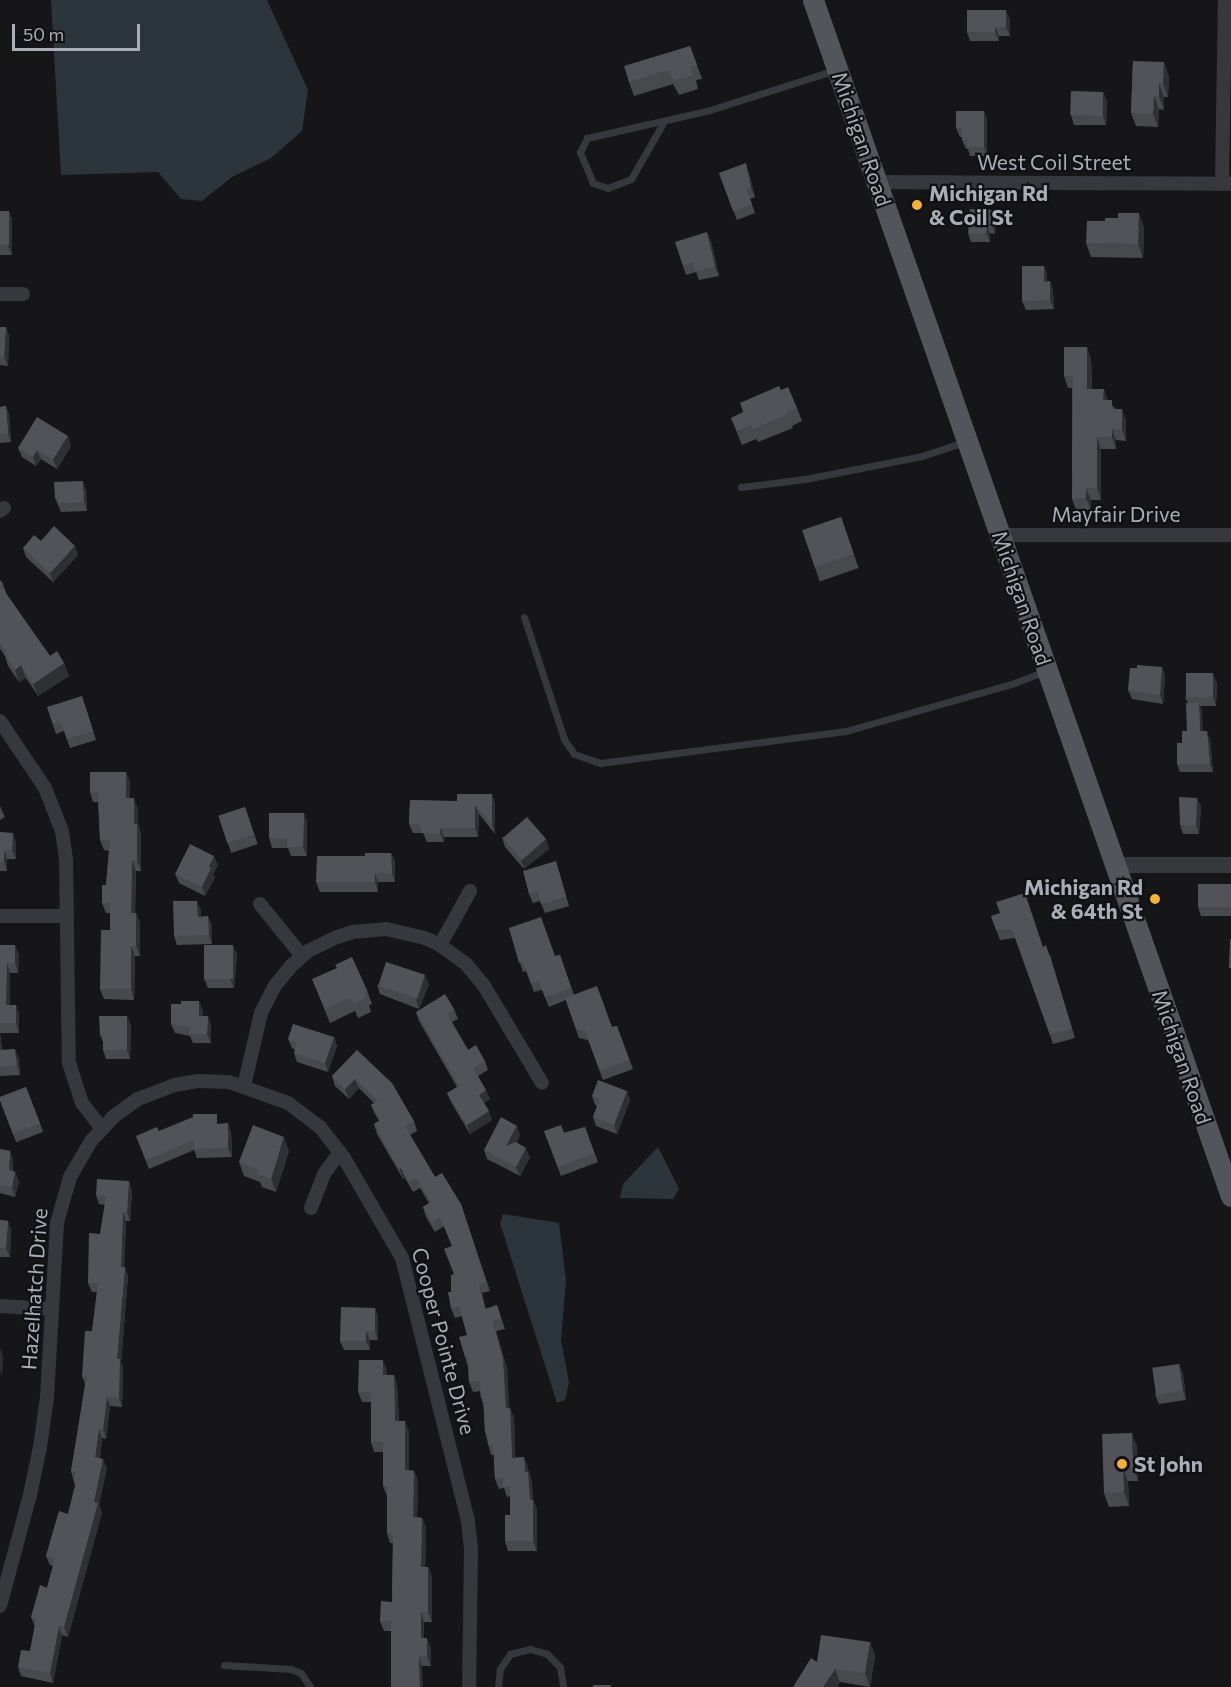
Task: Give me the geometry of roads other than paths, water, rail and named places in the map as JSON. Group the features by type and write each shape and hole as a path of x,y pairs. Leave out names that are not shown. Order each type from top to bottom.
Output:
{"main road":[{"name":"Michigan Road","path":"813,0 1231,1195"}],"street":[{"path":"1225,0 1227,184"},
{"name":"West Coil Street","path":"877,182 1227,184"},
{"path":"0,294 23,294"},
{"name":"Mayfair Drive","path":"1000,535 1231,535"},
{"path":"0,721 39,778 58,814 66,849 69,1063 82,1103 102,1129"},
{"path":"1115,865 1231,865"},
{"path":"440,945 470,891"},
{"path":"260,904 302,956"},
{"path":"0,916 67,916"},
{"path":"244,1086 261,1013 281,977 302,956 322,943 353,932 386,929 418,935 440,945 466,964 479,979 542,1083"},
{"name":"Cooper Pointe Drive","path":"102,1129 138,1099 175,1085 198,1081 229,1082 274,1096 295,1107 320,1127 340,1152 395,1244 406,1267 463,1496 471,1550 469,1687"},
{"name":"Hazelhatch Drive","path":"1,1599 30,1495 40,1447 57,1223 62,1199 77,1161 102,1129"},
{"path":"311,1208 324,1174 340,1152"},
{"path":"0,1305 52,1309"}],"lane":[{"path":"663,123 631,179 608,188 593,183 580,152 587,138 663,123 837,69"},
{"path":"741,488 805,480 922,456 967,441"},
{"path":"524,617 564,739 574,754 600,763 846,731 1014,683 1047,670"},
{"path":"498,1687 500,1669 510,1654 530,1649 547,1654 561,1667 563,1687"},
{"path":"224,1665 291,1669 301,1673 310,1687"}],"place":[{"name":"Michigan Rd & Coil St","path":"917,205"},
{"name":"Michigan Rd & 64th St","path":"1155,899"},
{"name":"St John","path":"1122,1464"}]}
